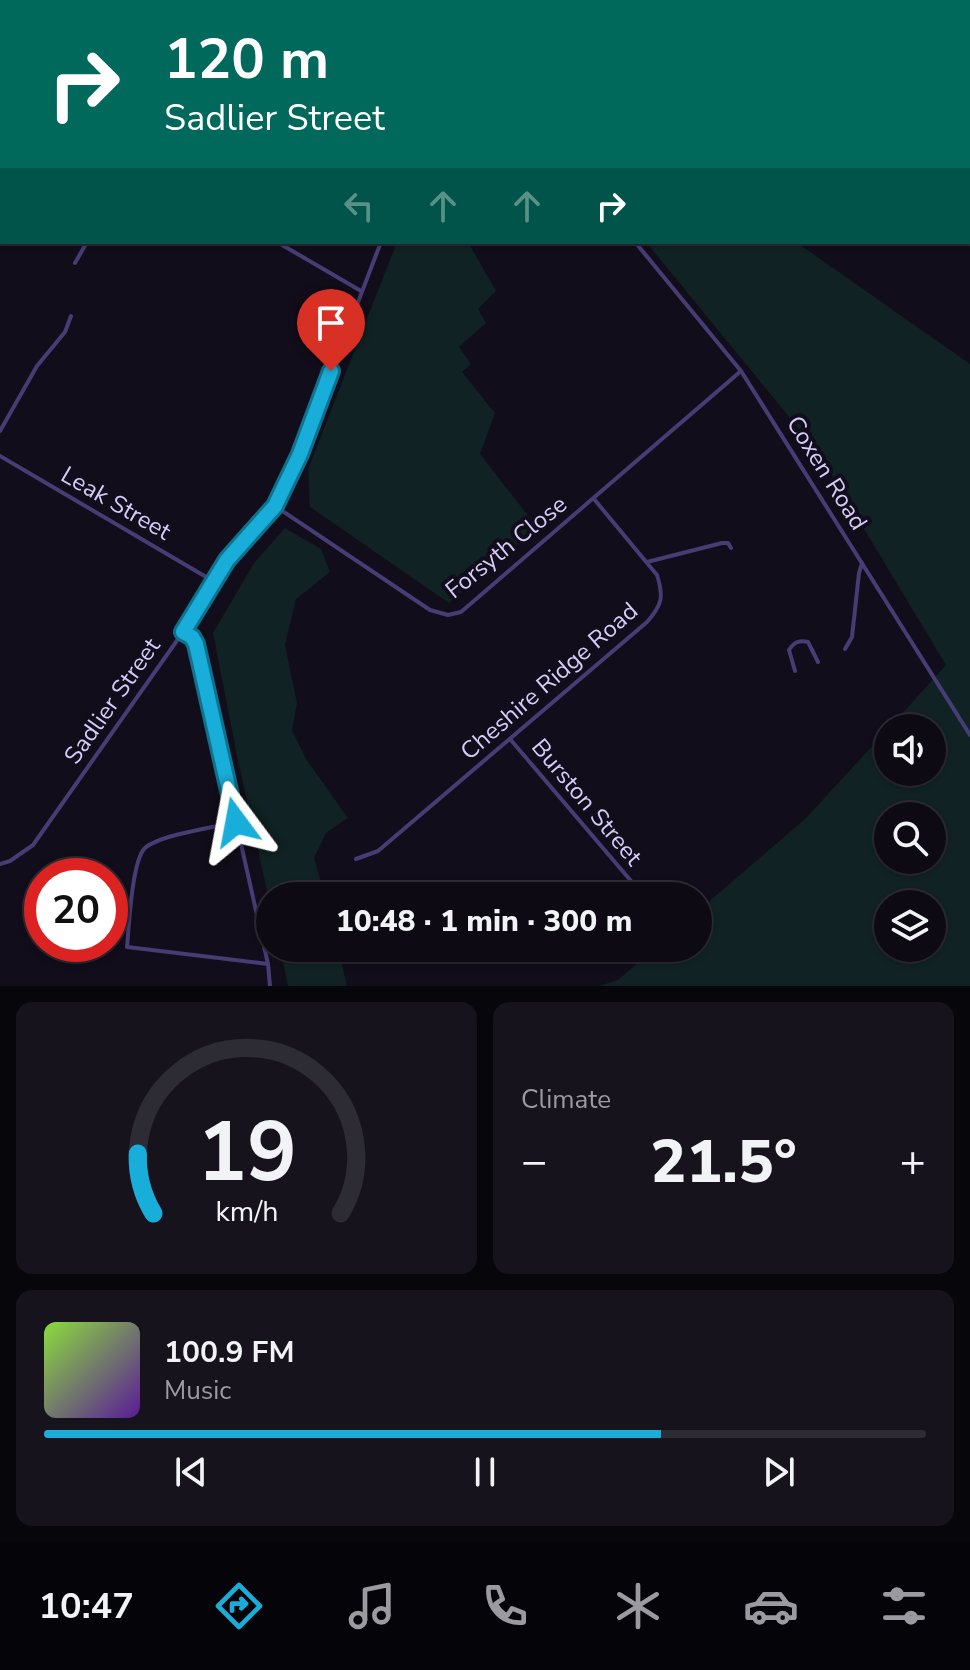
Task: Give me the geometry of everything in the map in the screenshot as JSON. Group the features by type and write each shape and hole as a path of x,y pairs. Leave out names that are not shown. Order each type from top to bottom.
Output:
{"lane":[{"path":"75,263 86,244"},
{"path":"280,244 362,291"},
{"name":"Sadlier Street","path":"0,864 33,845 183,632 227,560 275,506 300,454 380,244"},
{"name":"Coxen Road","path":"637,244 741,371 970,735"},
{"path":"0,431 37,366 65,332 71,316"},
{"name":"Forsyth Close","path":"275,506 430,610 448,615 461,612 741,371"},
{"name":"Leak Street","path":"0,456 213,581"},
{"name":"Cheshire Ridge Road","path":"356,859 378,851 647,622 659,608 662,591 657,575 594,499"},
{"path":"647,562 722,543 728,543 731,548"},
{"path":"845,649 852,637 862,563"},
{"path":"183,632 192,637 196,644 268,964 270,986"},
{"path":"795,671 789,650 800,641 808,642 818,662"},
{"name":"Burston Street","path":"510,739 632,882"},
{"path":"236,822 155,841 143,850 137,865 127,947 268,964"}],"shaded area":[{"path":"396,244 469,244 496,291 478,309 486,323 459,347 471,364 462,372 495,413 480,454 537,527 449,603 310,507 308,469"},
{"path":"648,244 799,244 970,364 970,986 599,986 618,980 639,962 712,962 712,899 805,819 874,744 874,786 946,786 946,714 902,714 946,665 817,451"},
{"path":"285,528 321,549 330,572 296,599 285,645 297,703 292,730 306,759 348,818 326,833 314,858 321,882 265,882 237,756 213,633 254,563"},
{"path":"283,962 341,962 347,986 288,986"}],"route":[{"path":"236,822 196,644 192,637 183,632 227,560 275,506 300,454 331,371"}]}
